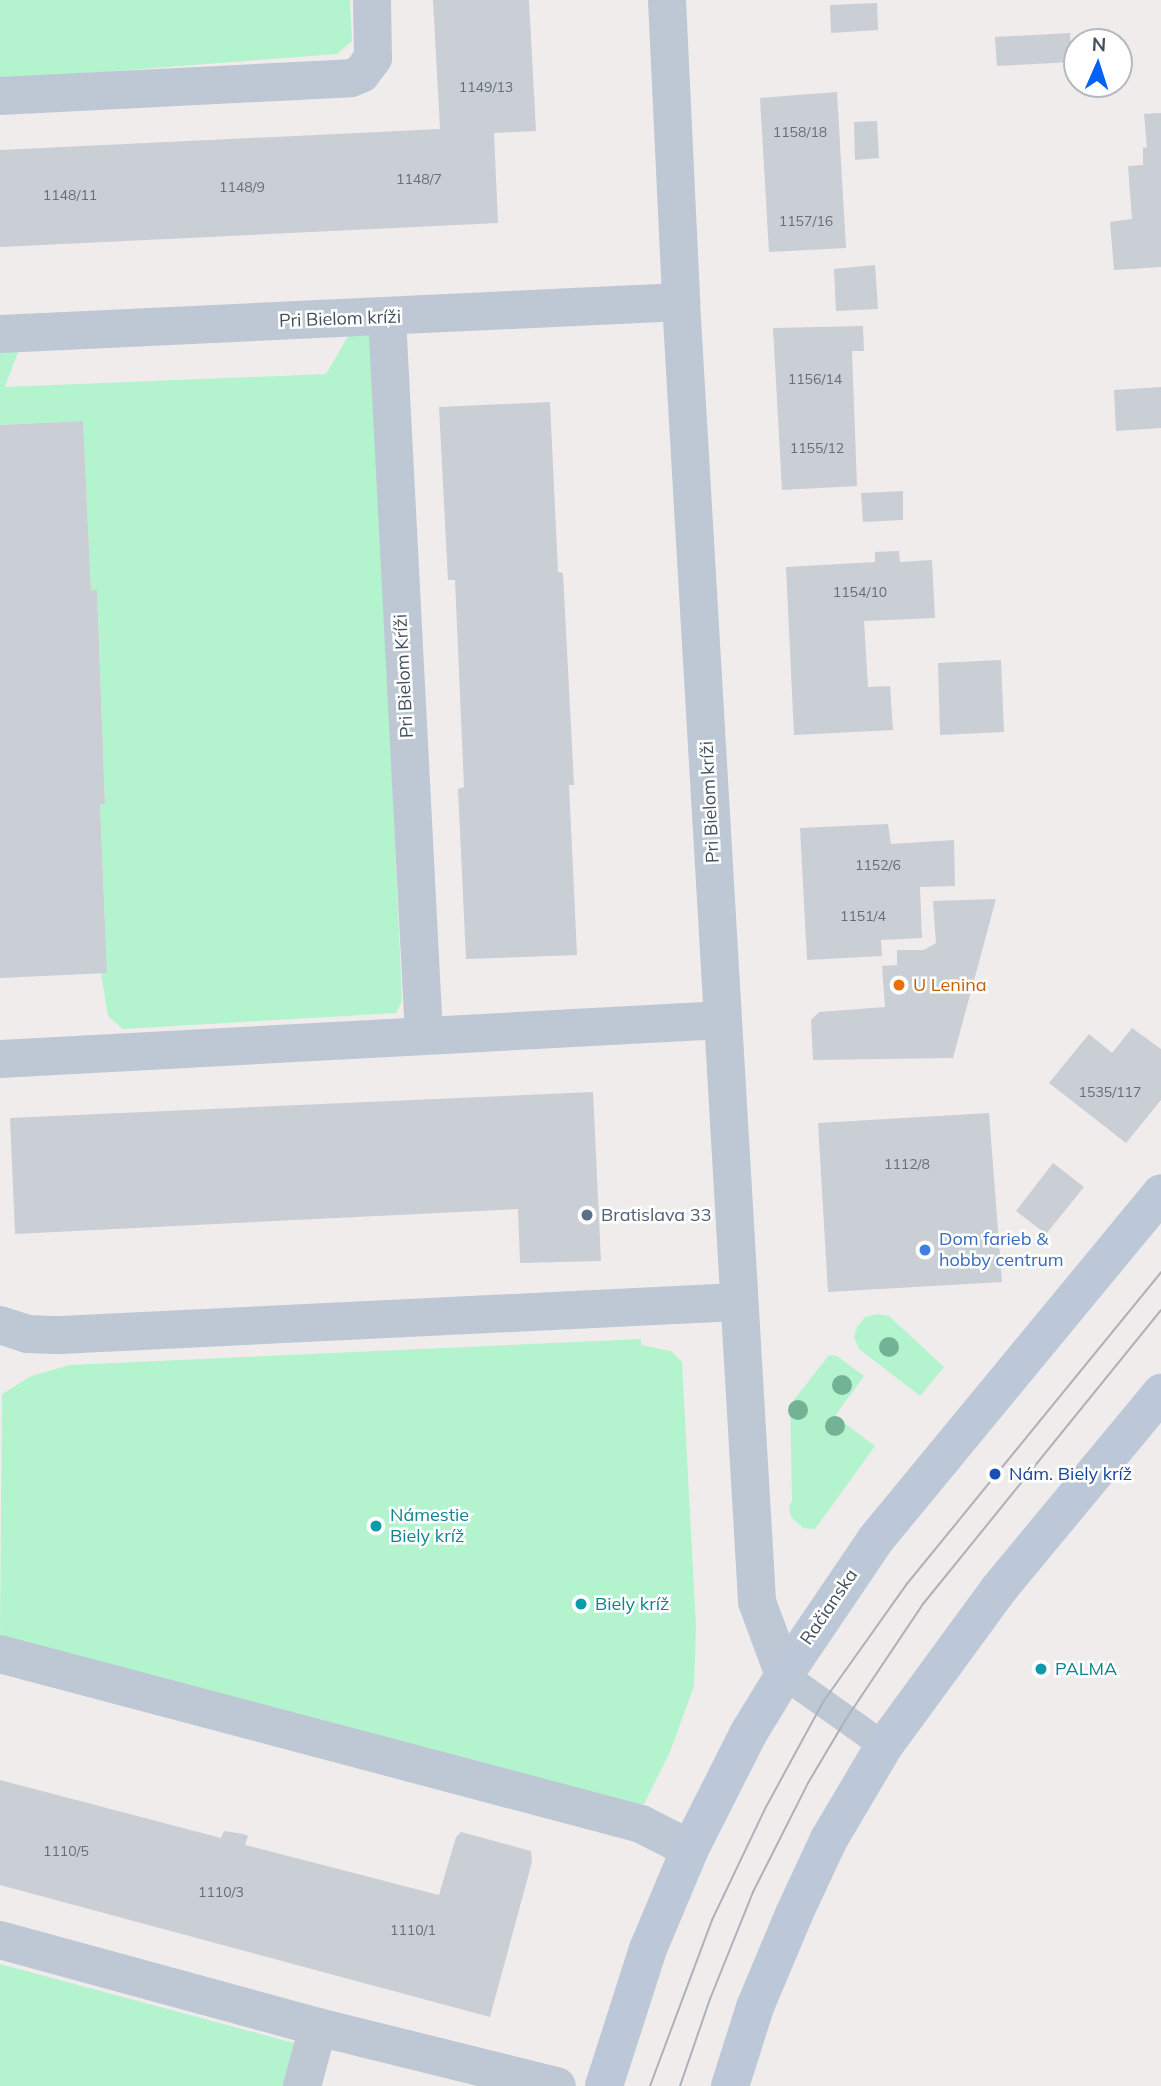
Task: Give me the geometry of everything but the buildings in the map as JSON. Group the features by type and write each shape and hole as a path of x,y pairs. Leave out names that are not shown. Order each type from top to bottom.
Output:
{"main road":[{"name":"Račianska","path":"604,2086 648,1950 690,1849 748,1734 784,1675 876,1539 1161,1193"},
{"path":"730,2086 755,2007 794,1914 829,1839 884,1745 998,1590 1161,1393"}],"street":[{"path":"0,96 351,78 361,74 373,58 372,0"},
{"name":"Pri Bielom kríži","path":"667,0 681,302 737,1302"},
{"name":"Pri Bielom kríži","path":"0,334 681,302"},
{"name":"Pri Bielom Kríži","path":"387,317 424,1034"},
{"path":"0,1059 424,1034 723,1020"},
{"path":"0,1325 27,1334 60,1335 737,1302 757,1602 784,1675"},
{"path":"0,1654 641,1824 690,1849"},
{"path":"0,1940 318,2027 557,2086"},
{"path":"302,2086 318,2027"}],"lane":[{"path":"784,1675 884,1745"}],"green space":[{"path":"0,0 350,0 352,41 337,54 0,80"},
{"path":"348,336 373,336 402,1001 396,1013 123,1029 108,1016 101,973 107,973 100,804 105,803 97,591 91,591 83,421 0,425 0,352 18,352 5,387 326,374"},
{"path":"877,1314 889,1316 944,1367 920,1396 859,1349 854,1337 857,1327 865,1317"},
{"name":"Námestie Biely kríž","path":"641,1339 641,1345 671,1351 682,1362 696,1627 694,1686 670,1752 644,1804 626,1804 0,1639 2,1394 31,1376 70,1365"},
{"path":"829,1355 837,1356 864,1376 835,1416 875,1446 815,1529 803,1528 791,1517 789,1508 792,1500 790,1405"},
{"path":"0,1964 294,2043 283,2086 0,2086"}],"tram line":[{"path":"650,2086 712,1920 766,1807 823,1702 906,1585 1161,1272"},
{"path":"680,2086 710,1999 753,1892 808,1783 846,1719 923,1604 1161,1310"}],"place":[{"name":"U Lenina","path":"899,985"},
{"name":"Bratislava 33","path":"587,1215"},
{"name":"Dom farieb & hobby centrum","path":"925,1250"},
{"name":"Nám. Biely kríž","path":"995,1474"},
{"name":"Námestie Biely kríž","path":"376,1526"},
{"name":"Biely kríž","path":"581,1604"},
{"name":"PALMA","path":"1041,1669"}]}
